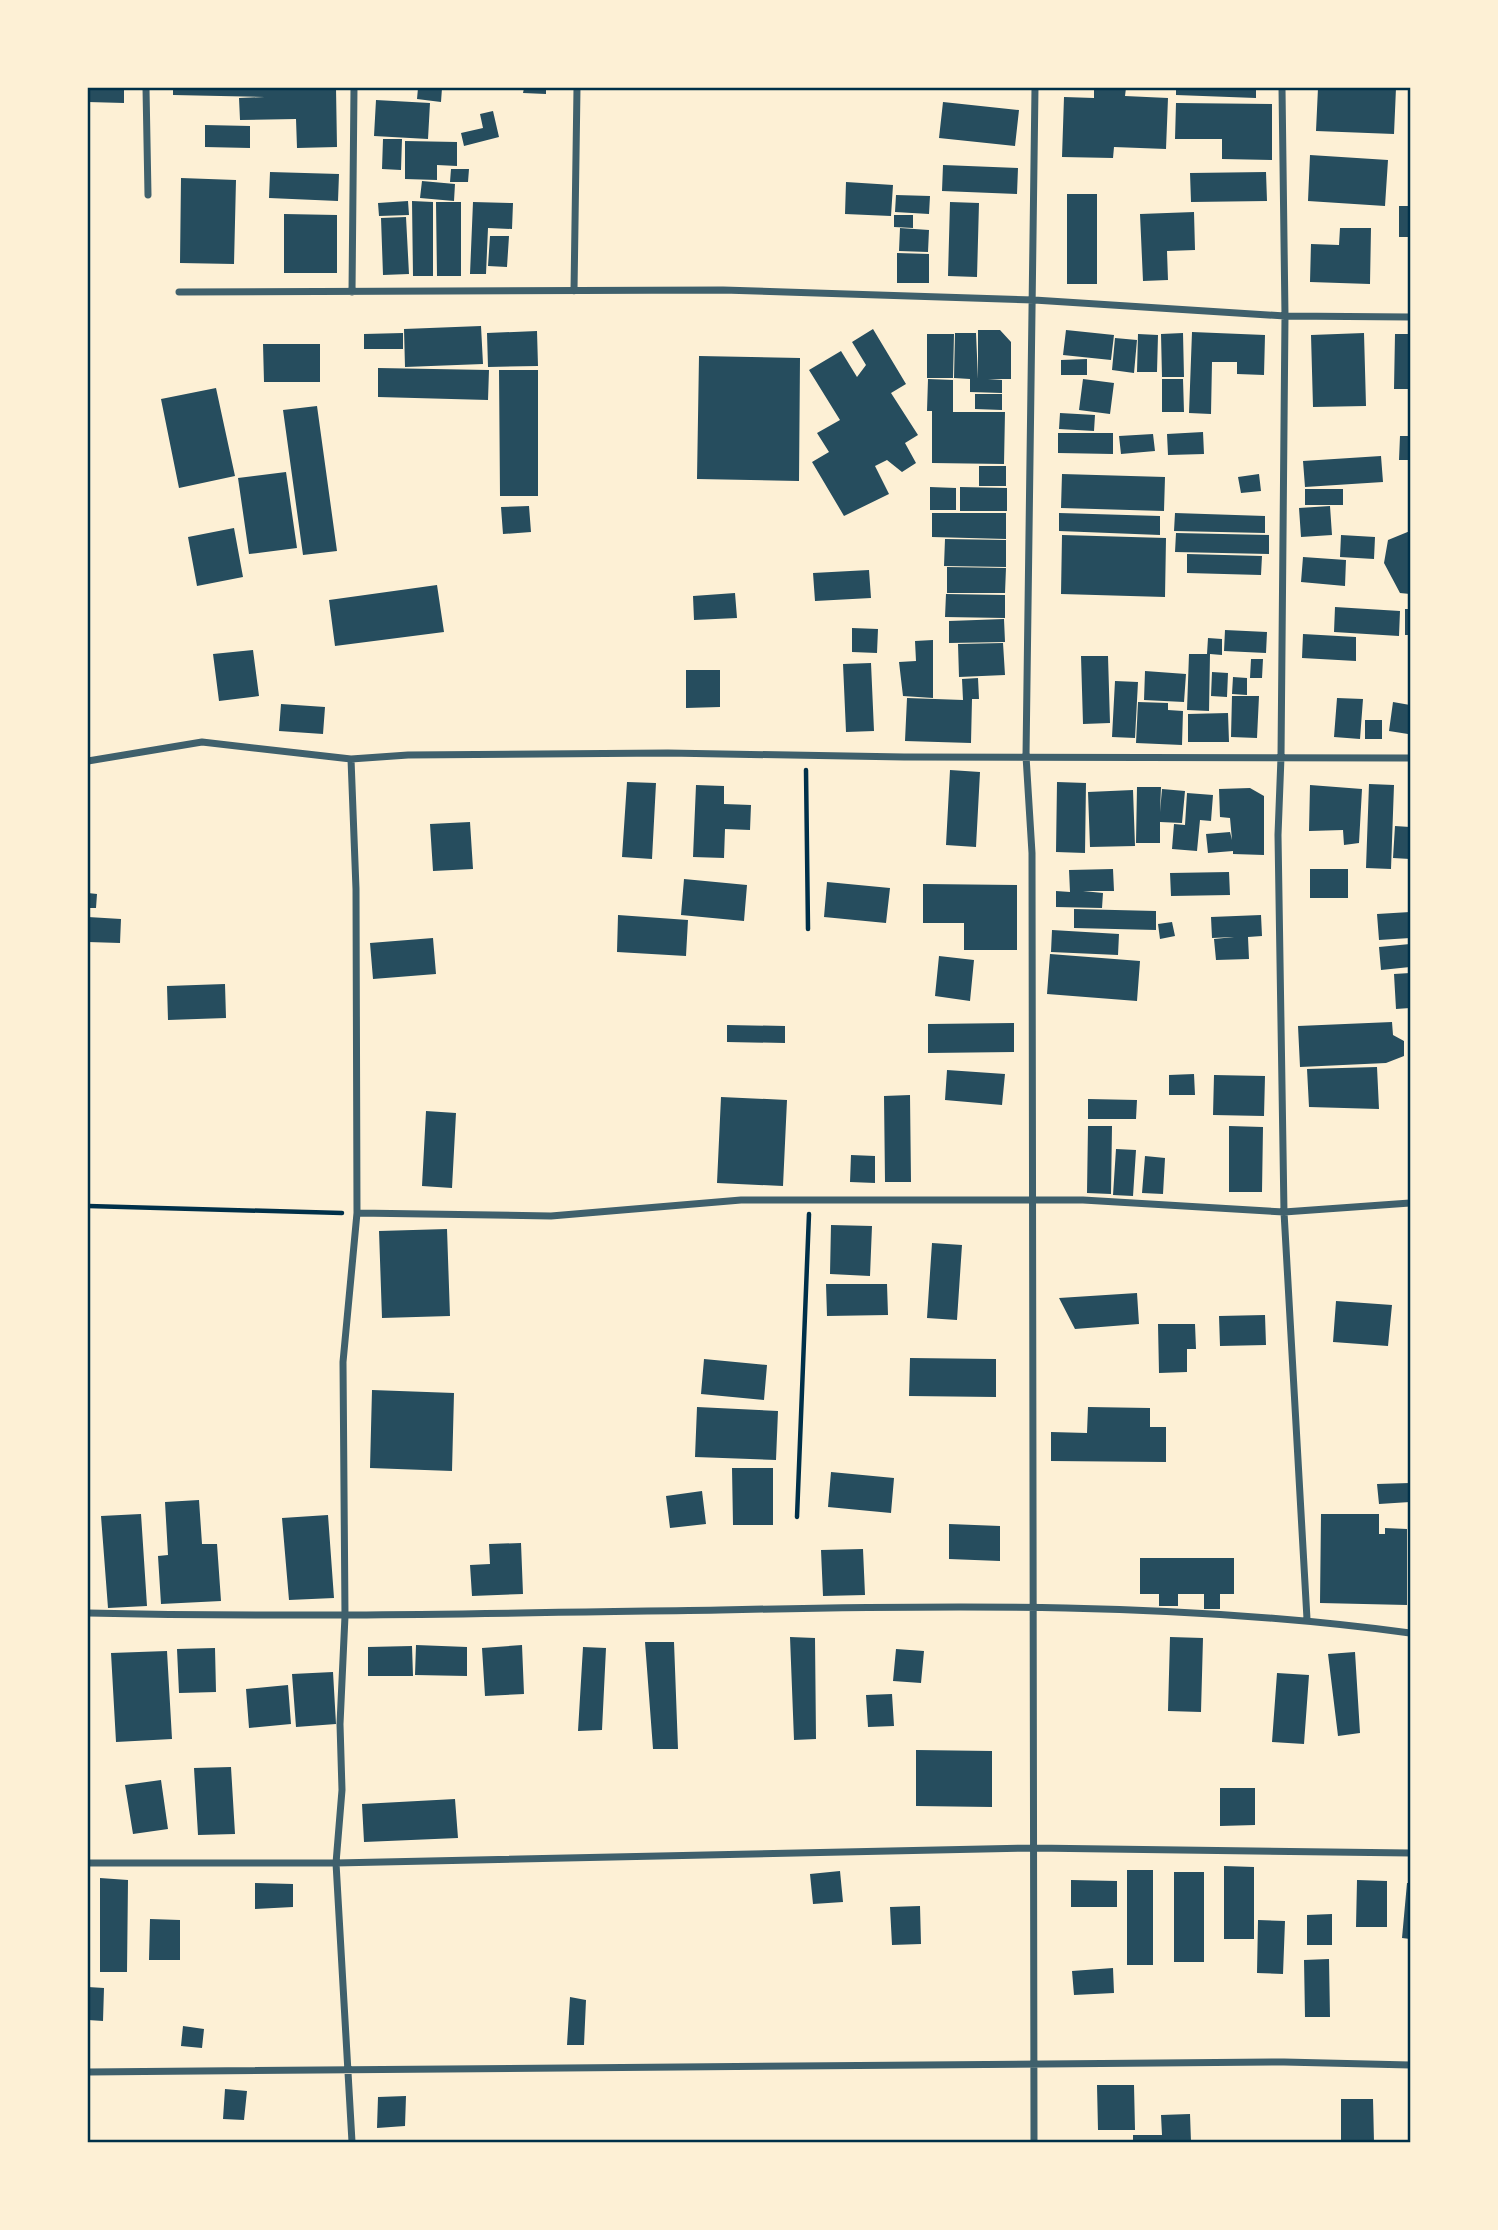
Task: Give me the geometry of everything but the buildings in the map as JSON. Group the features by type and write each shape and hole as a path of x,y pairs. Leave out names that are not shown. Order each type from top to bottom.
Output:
{"street":[{"path":"146,88 148,195"},
{"path":"352,292 354,88"},
{"path":"574,291 577,88"},
{"path":"1034,2143 1032,853 1026,756 1035,88"},
{"path":"1282,88 1285,316 1278,835 1284,1212 1307,1619"},
{"path":"179,292 723,290 1034,300 1285,316 1410,317"},
{"path":"88,761 202,742 351,759 475,754 1410,758"},
{"path":"351,759 356,889 357,1213 342,1362 345,1616 340,1724 342,1790 336,1863 352,2143"},
{"path":"357,1213 551,1216 741,1200 810,1199 1034,1200 1284,1212 1410,1203"},
{"path":"88,1614 345,1616 888,1606 1035,1607 1307,1619 1410,1633"},
{"path":"88,1863 336,1863 1033,1848 1410,1853"},
{"path":"88,2072 1284,2062 1410,2065"}],"path":[{"path":"805,755 808,929"},
{"path":"797,1517 810,1199"},
{"path":"88,1206 357,1213"}]}
